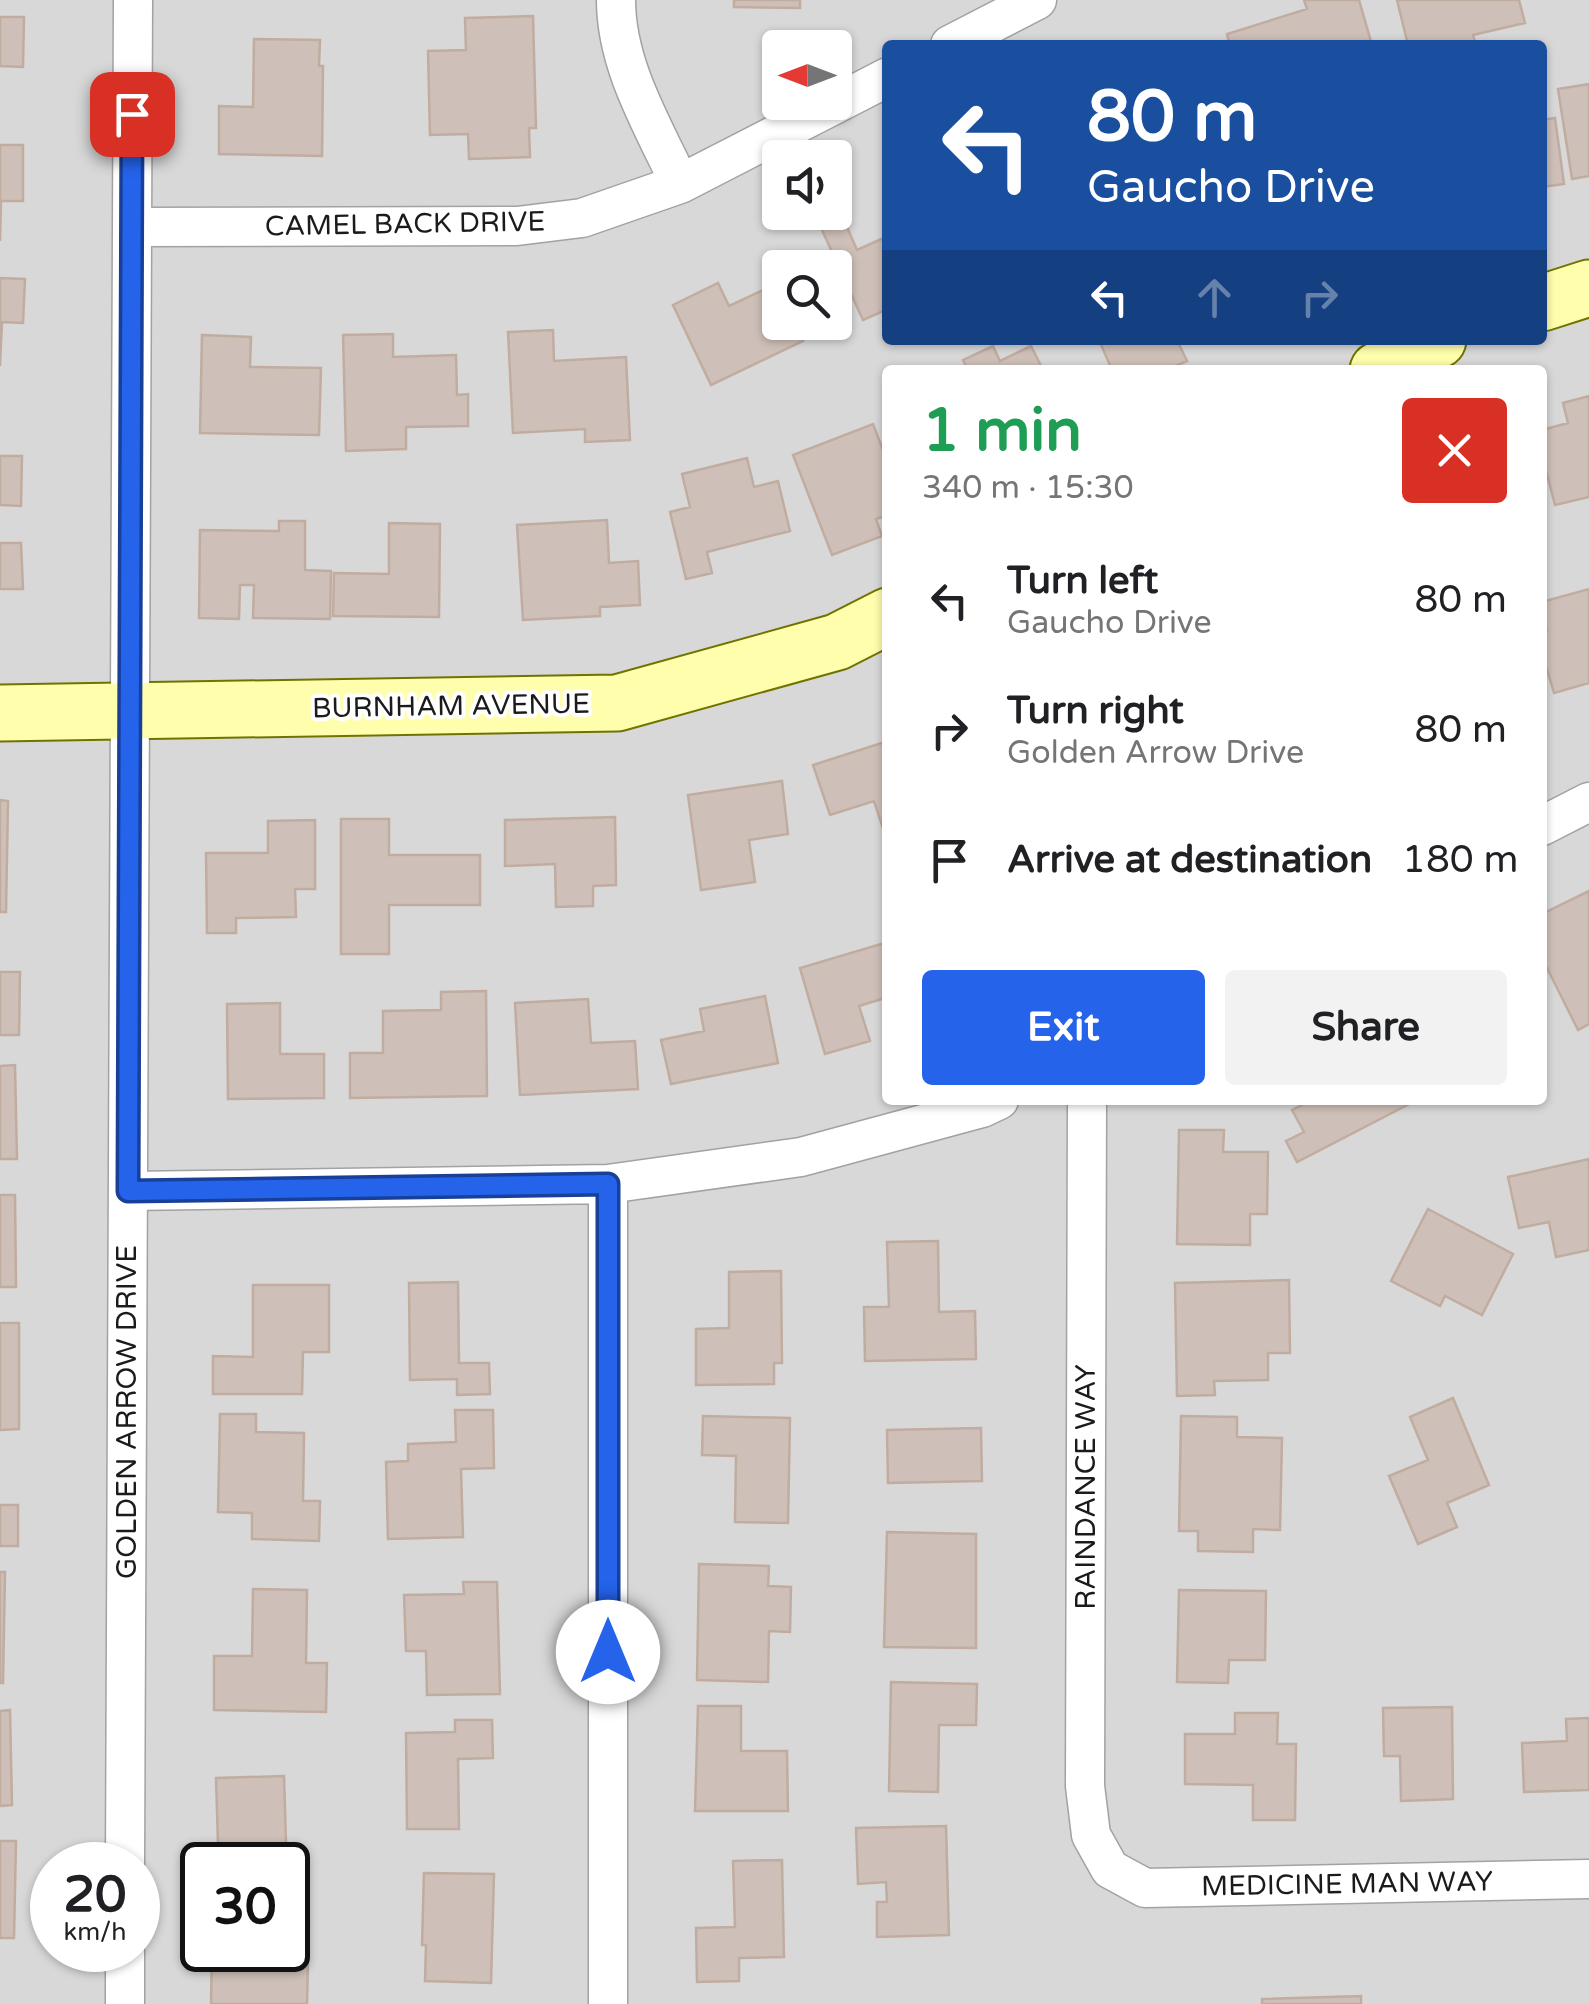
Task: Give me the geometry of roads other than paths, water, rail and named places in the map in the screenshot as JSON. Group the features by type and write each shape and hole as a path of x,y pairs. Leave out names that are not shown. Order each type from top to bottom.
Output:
{"street":[{"name":"GOLDEN ARROW DRIVE","path":"126,1842 133,0"},
{"path":"616,0 616,23 630,76 680,184"},
{"path":"960,40 1037,0"},
{"name":"CAMEL BACK DRIVE","path":"132,227 516,226 582,218 680,184 882,80"},
{"path":"1547,301 1589,288"},
{"path":"1388,365 1428,345"},
{"name":"BURNHAM AVENUE","path":"0,713 617,703 837,642 882,619"},
{"path":"1547,823 1589,802"},
{"path":"128,1191 608,1184 800,1157 988,1105"},
{"name":"RAINDANCE WAY","path":"1087,1105 1084,1786 1091,1836 1110,1869"},
{"path":"608,1184 608,2004"},
{"name":"MEDICINE MAN WAY","path":"1110,1869 1145,1888 1589,1879"},
{"path":"125,1972 125,2004"}]}
